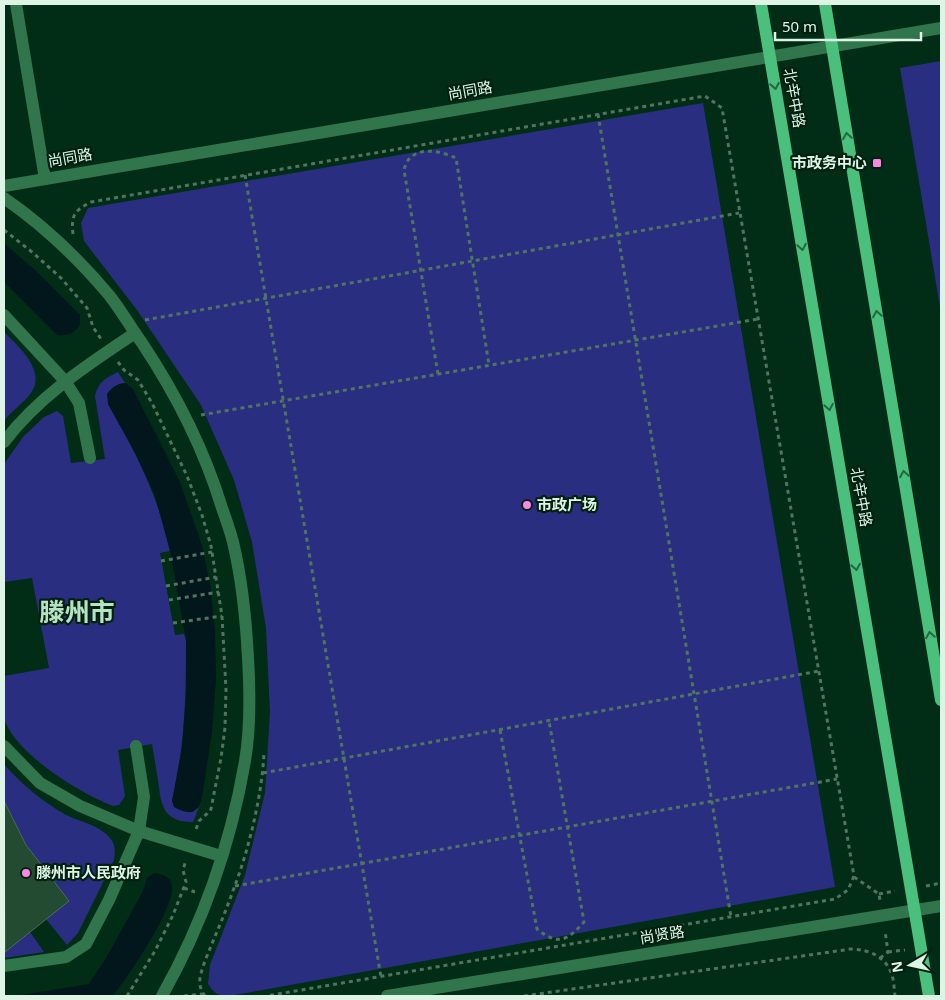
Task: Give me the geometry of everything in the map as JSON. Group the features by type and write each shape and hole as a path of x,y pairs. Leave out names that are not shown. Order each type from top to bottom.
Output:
{"main road":[{"name":"北辛中路","path":"761,4 929,996"},
{"path":"825,4 941,700"}],"street":[{"path":"16,4 46,179"},
{"name":"尚同路","path":"4,186 941,28"},
{"path":"4,198 29,216 71,253 109,296 158,367 186,417 213,477 233,541 246,622 250,694 245,758 234,816 208,897 183,958 162,996"},
{"path":"4,315 65,380 79,403 90,458"},
{"path":"4,442 14,429 65,380 135,333"},
{"path":"4,746 40,783 80,806 139,831 221,856"},
{"path":"4,966 66,956 86,944 109,900 139,831 144,798 136,746"},
{"name":"尚贤路","path":"387,996 941,906"}],"path":[{"path":"76,242 72,222 74,213 80,207 91,202 704,96 722,108 854,876 848,890 835,899 266,996"},
{"path":"598,114 731,917"},
{"path":"420,145 426,152"},
{"path":"438,374 404,170 409,159 416,154 426,152 444,153 456,158 489,365"},
{"path":"244,175 381,977"},
{"path":"147,327 142,320 740,213"},
{"path":"4,230 61,278 87,308 93,327 124,370 138,380 152,403 187,476 202,515 212,552 219,592 226,690 225,728 222,758 210,811 198,821 183,870 186,882 173,915 155,951 127,996"},
{"path":"201,415 758,319"},
{"path":"197,408 204,423"},
{"path":"161,561 212,552"},
{"path":"166,586 216,577"},
{"path":"168,600 219,592"},
{"path":"173,623 222,616"},
{"path":"263,773 819,671"},
{"path":"500,730 537,929 555,940 563,939 569,937 584,922 549,721"},
{"path":"205,995 201,989 200,980 235,886 255,815 263,773 264,745"},
{"path":"235,886 837,779"},
{"path":"557,947 563,939"},
{"path":"524,996 851,949 867,950 880,958 892,973 895,996"},
{"path":"184,996 205,995"}],"shaded area":[{"path":"941,61 941,313 900,68"},
{"path":"703,103 835,887 229,996 217,993 208,984 210,965 245,875 265,793 270,712 266,628 252,542 234,480 201,405 137,310 84,241 81,223 88,208"},
{"path":"4,332 29,360 36,376 35,385 31,393 4,421"},
{"path":"118,372 125,383 118,384 108,404 128,439 153,493 170,551 160,553 175,635 184,634 186,640 182,741 172,801 192,812 199,807 193,822 175,819 165,810 160,797 152,744 118,750 125,796 119,805 113,806 68,783 37,761 13,735 4,718 4,676 49,668 32,578 4,582 4,464 23,437 44,417 57,411 63,416 71,463 105,459 95,396 98,387 103,381"},
{"path":"4,764 18,779 57,810 101,830 113,843 115,851 114,860 78,933 67,945 46,919 68,900 26,845 4,801"},
{"path":"30,932 44,952 4,958 4,951"}],"water":[{"path":"4,243 35,270 80,315 80,325 73,332 68,335 57,335 4,282"},
{"path":"125,383 133,389 180,482 202,545 210,584 215,629 216,679 212,732 202,798 198,808 192,812 174,807 172,801 182,747 186,696 186,640 170,551 155,496 136,455 108,404 107,394 115,386"},
{"path":"154,873 161,874 171,882 170,900 148,944 113,996 15,996 89,984 106,958 143,891 147,878"}],"building":[{"name":"滕州市人民政府","path":"4,801 26,845 69,901 5,952"}],"place":[{"name":"市政务中心","path":"877,163"},
{"name":"市政广场","path":"527,505"},
{"name":"滕州市人民政府","path":"26,873"}],"district":[{"name":"滕州市","path":"77,612"}]}
